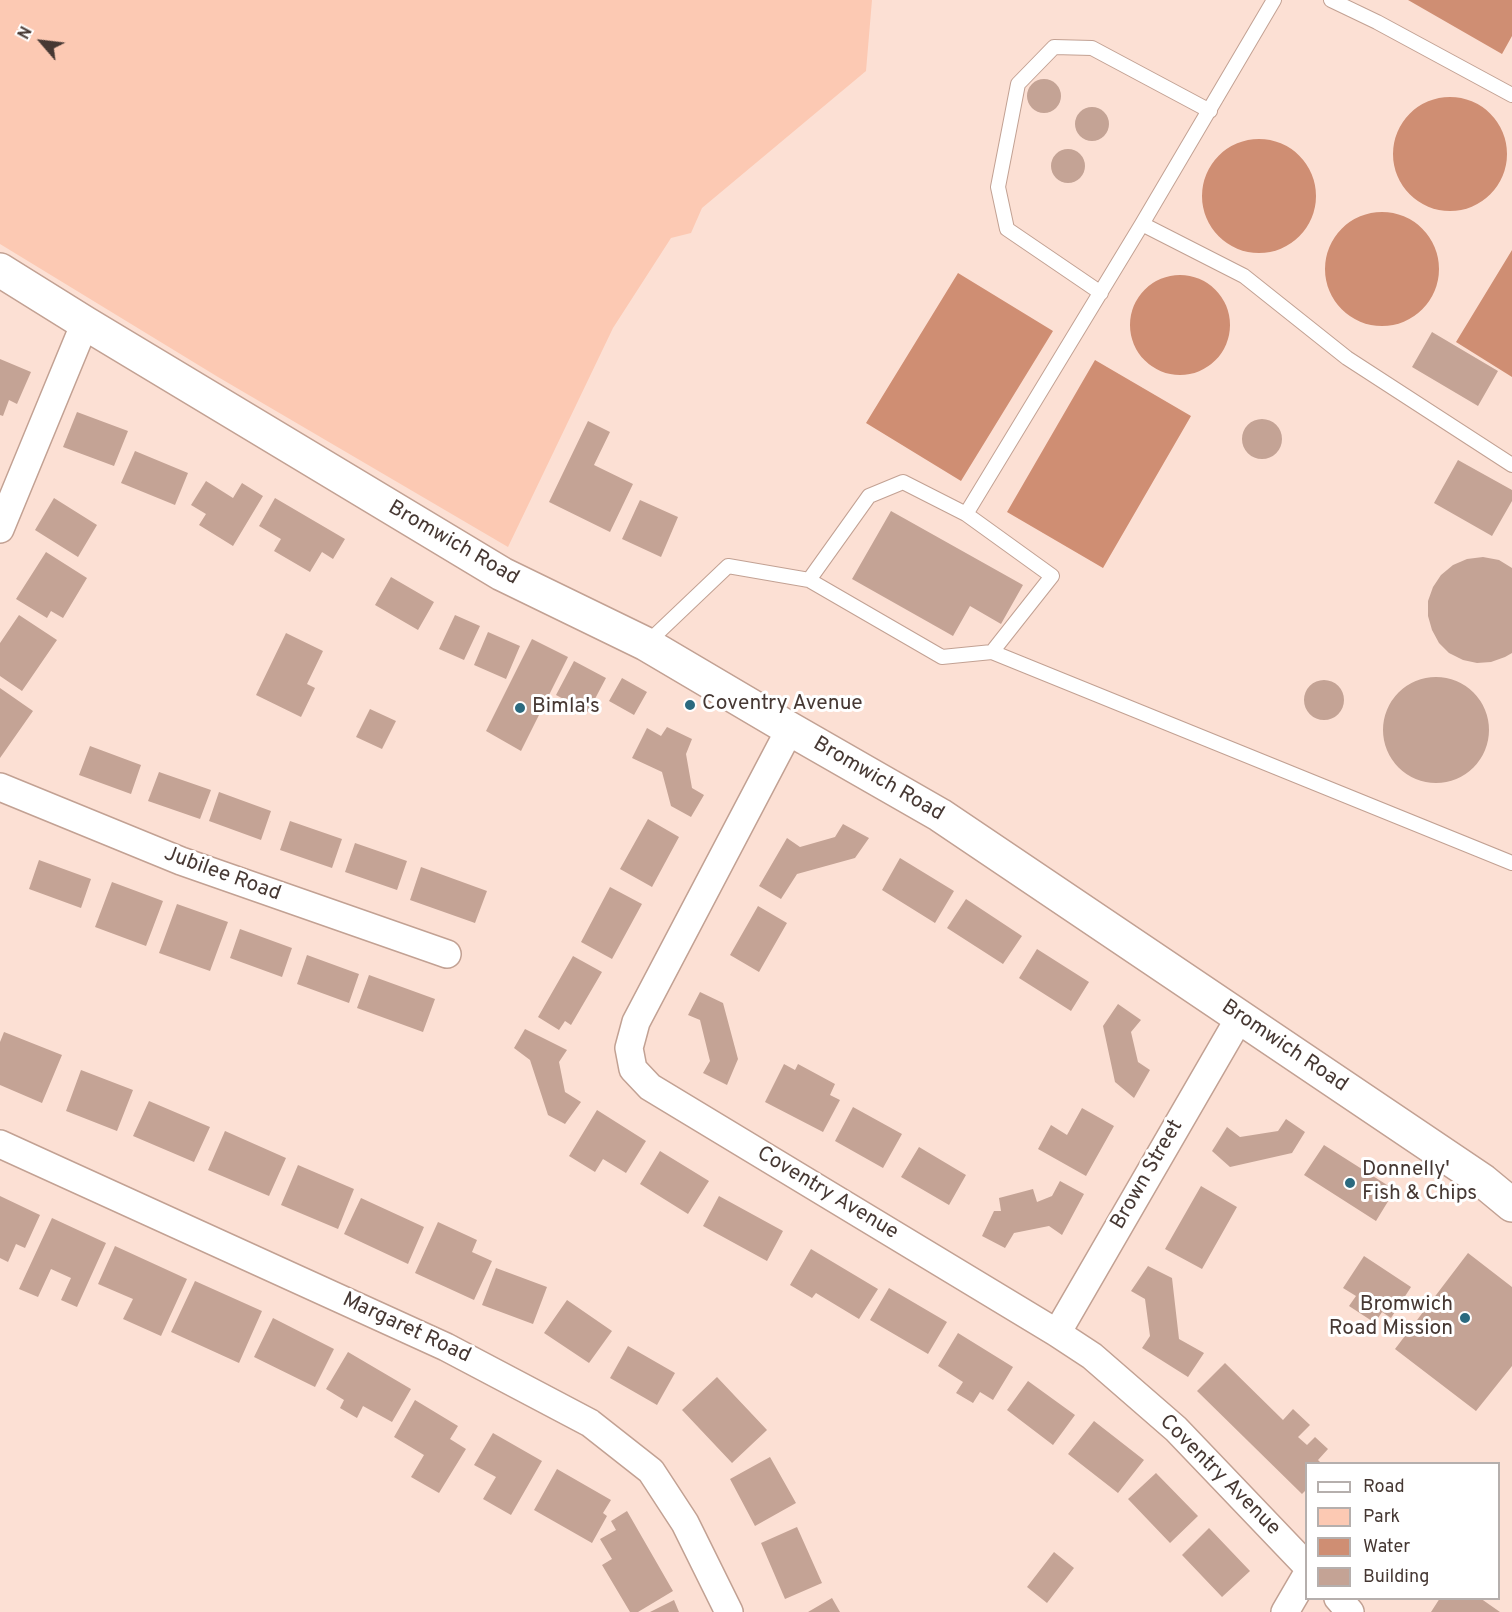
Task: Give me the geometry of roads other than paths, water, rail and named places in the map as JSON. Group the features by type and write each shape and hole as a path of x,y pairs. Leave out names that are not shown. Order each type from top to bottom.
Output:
{"main road":[{"name":"Bromwich Road","path":"0,270 502,574 646,644 940,815 1483,1181 1512,1204"}],"street":[{"path":"0,529 85,323"},
{"name":"Coventry Avenue","path":"790,729 636,1022 629,1047 633,1069 650,1087 1092,1356 1176,1429 1305,1564"},
{"name":"Jubilee Road","path":"0,787 181,861 447,954"},
{"name":"Brown Street","path":"1057,1333 1240,1017"},
{"name":"Margaret Road","path":"0,1144 446,1347 591,1423 651,1471 686,1523 729,1612"},
{"path":"1285,1612 1305,1578"},
{"path":"1339,1600 1350,1612"}],"lane":[{"path":"966,514 1101,293 1274,0"},
{"path":"1331,0 1377,22 1512,95"},
{"path":"1101,293 1007,229 998,187 1018,84 1054,47 1092,48 1210,111"},
{"path":"1142,224 1244,276 1347,358 1512,465"},
{"path":"810,580 869,496 903,482 966,514 1052,576 992,652"},
{"path":"646,644 728,566 810,580 942,657 992,652 1512,863"}],"water":[{"path":"1408,0 1512,0 1512,36 1502,54"},
{"path":"1450,97 1472,101 1490,114 1503,132 1507,154 1503,176 1490,194 1472,207 1450,211 1428,207 1410,194 1397,176 1393,154 1397,132 1410,114 1428,101"},
{"path":"1259,139 1281,143 1299,156 1312,174 1316,196 1312,218 1299,236 1281,249 1259,253 1237,249 1219,236 1206,218 1202,196 1206,174 1219,156 1237,143"},
{"path":"1382,212 1404,216 1422,229 1435,247 1439,269 1435,291 1422,309 1404,322 1382,326 1360,322 1342,309 1329,291 1325,269 1329,247 1342,229 1360,216"},
{"path":"1512,250 1512,377 1456,342"},
{"path":"958,273 1053,331 961,481 866,423"},
{"path":"1180,275 1208,283 1222,297 1230,325 1222,353 1208,367 1180,375 1152,367 1138,353 1130,325 1138,297 1152,283"},
{"path":"1095,360 1191,416 1103,568 1007,512"}],"place":[{"name":"Coventry Avenue","path":"690,705"},
{"name":"Bimla's","path":"520,708"},
{"name":"Donnelly' Fish & Chips","path":"1350,1183"},
{"name":"Bromwich Road Mission","path":"1465,1318"}]}
